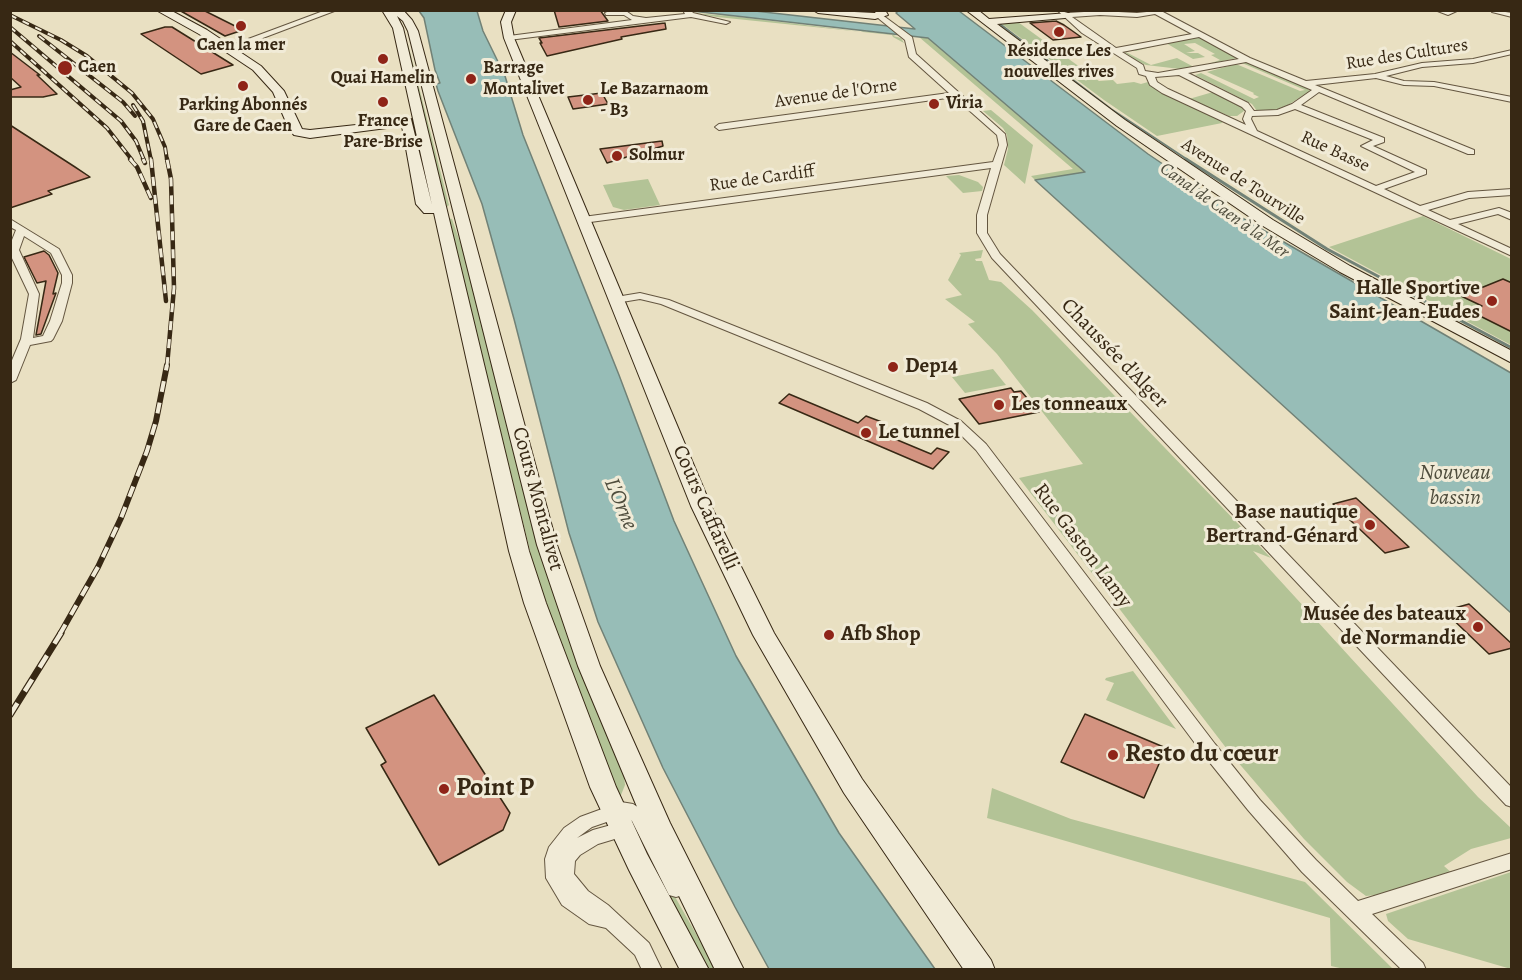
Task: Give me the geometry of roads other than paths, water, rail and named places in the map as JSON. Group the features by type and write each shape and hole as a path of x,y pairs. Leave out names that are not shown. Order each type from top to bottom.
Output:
{"street":[{"path":"161,10 191,24 253,65 271,82 285,102 298,132 317,134 407,122 423,204 429,210"},
{"path":"225,46 322,10"},
{"path":"225,46 334,10"},
{"name":"Cours Montalivet","path":"387,10 398,28 519,551 555,664 618,820 695,969"},
{"name":"Cours Montalivet","path":"397,10 407,20 413,31 547,545 588,666 658,826 730,969"},
{"name":"Cours Caffarelli","path":"511,10 506,22 509,38 701,506 764,635 853,786 981,969"},
{"path":"818,10 878,13 909,39 912,55 957,94"},
{"name":"Avenue de Tourville","path":"971,10 1153,146 1268,223 1345,269 1512,358"},
{"path":"1438,10 1452,12"},
{"path":"1495,10 1512,15"},
{"path":"987,22 1063,13 1107,12 1137,15 1160,11 1246,60 1471,152"},
{"path":"609,13 626,13 631,18 649,21"},
{"path":"509,38 649,21 689,13 726,22"},
{"name":"Rue Basse","path":"1063,13 1146,72 1153,83 1165,91 1512,253"},
{"path":"1114,51 1200,35"},
{"path":"1447,58 1512,50"},
{"name":"Rue des Cultures","path":"1307,83 1375,76 1422,65 1473,61 1512,50"},
{"path":"1194,75 1246,60"},
{"path":"1146,72 1178,71 1194,75 1250,108 1248,116 1253,131"},
{"path":"1375,76 1404,83 1434,84 1512,100"},
{"path":"1223,118 1237,120 1248,116 1270,114 1294,106 1318,89"},
{"name":"Avenue de l'Orne","path":"719,126 957,94"},
{"name":"Chaussée d'Alger","path":"957,94 1001,134 1003,145 995,165 982,215 982,233 996,256 1512,800"},
{"path":"1294,106 1381,140 1353,150 1412,176 1376,189"},
{"name":"Rue de Cardiff","path":"583,220 995,165"},
{"name":"Rue de Cardiff","path":"944,172 979,174 989,180 990,184"},
{"path":"1421,210 1468,195 1512,192"},
{"path":"1450,223 1499,209 1512,217"},
{"path":"10,222 55,251 67,275 67,284 56,321 47,339 26,342"},
{"path":"10,380 26,342 34,294 14,250 21,230"},
{"name":"Rue Gaston Lamy","path":"616,300 640,296 665,302 915,402 957,424 981,447 1228,773 1309,866 1416,969"},
{"path":"652,969 642,949 571,886 565,866 570,853 618,820 627,809 638,816 679,895 695,900"},
{"path":"1354,911 1512,861"}],"water":[{"path":"899,10 959,11 1148,154 1244,219 1511,373 1511,613 1035,180 1085,172 928,38 692,11 755,11 915,29 896,13"},
{"name":"L'Orne","path":"419,11 477,11 483,31 505,76 523,135 619,375 674,521 736,656 839,833 935,969 769,969 735,907 663,768 598,622 569,533 482,204 438,91 436,84 440,83 424,18"}],"waterway":[{"path":"1000,24 1111,109 1188,160"},
{"path":"1186,159 1327,249 1512,348"}],"railway":[{"path":"10,15 61,40 87,56 132,93 153,119 165,147 167,160"},
{"path":"10,27 121,121 136,141 144,160"},
{"path":"39,36 123,102 135,116"},
{"path":"10,41 107,128 132,160"},
{"path":"133,105 143,121 151,160"},
{"path":"130,159 137,167 151,198"},
{"path":"143,159 145,163"},
{"path":"151,159 166,301"},
{"path":"167,159 171,179 174,288 167,366"},
{"path":"60,634 98,567 121,518 147,451 156,421 167,365"},
{"path":"10,715 61,633"}],"place":[{"name":"Caen la mer","path":"241,26"},
{"name":"Résidence Les nouvelles rives","path":"1059,32"},
{"name":"Quai Hamelin","path":"383,59"},
{"name":"Caen","path":"65,68"},
{"name":"Barrage Montalivet","path":"471,79"},
{"name":"Parking Abonnés Gare de Caen","path":"243,86"},
{"name":"Le Bazarnaom - B3","path":"588,100"},
{"name":"France Pare-Brise","path":"383,102"},
{"name":"Viria","path":"934,104"},
{"name":"Solmur","path":"617,156"},
{"name":"Halle Sportive Saint-Jean-Eudes","path":"1492,301"},
{"name":"Dep14","path":"893,367"},
{"name":"Les tonneaux","path":"999,405"},
{"name":"Le tunnel","path":"866,433"},
{"name":"Base nautique Bertrand-Génard","path":"1370,525"},
{"name":"Musée des bateaux de Normandie","path":"1478,627"},
{"name":"Afb Shop","path":"829,635"},
{"name":"Resto du cœur","path":"1113,755"},
{"name":"Point P","path":"444,789"}],"water label":[{"name":"Canal de Caen à la Mer","path":"1224,211"},
{"name":"Nouveau bassin","path":"1455,486"}]}
